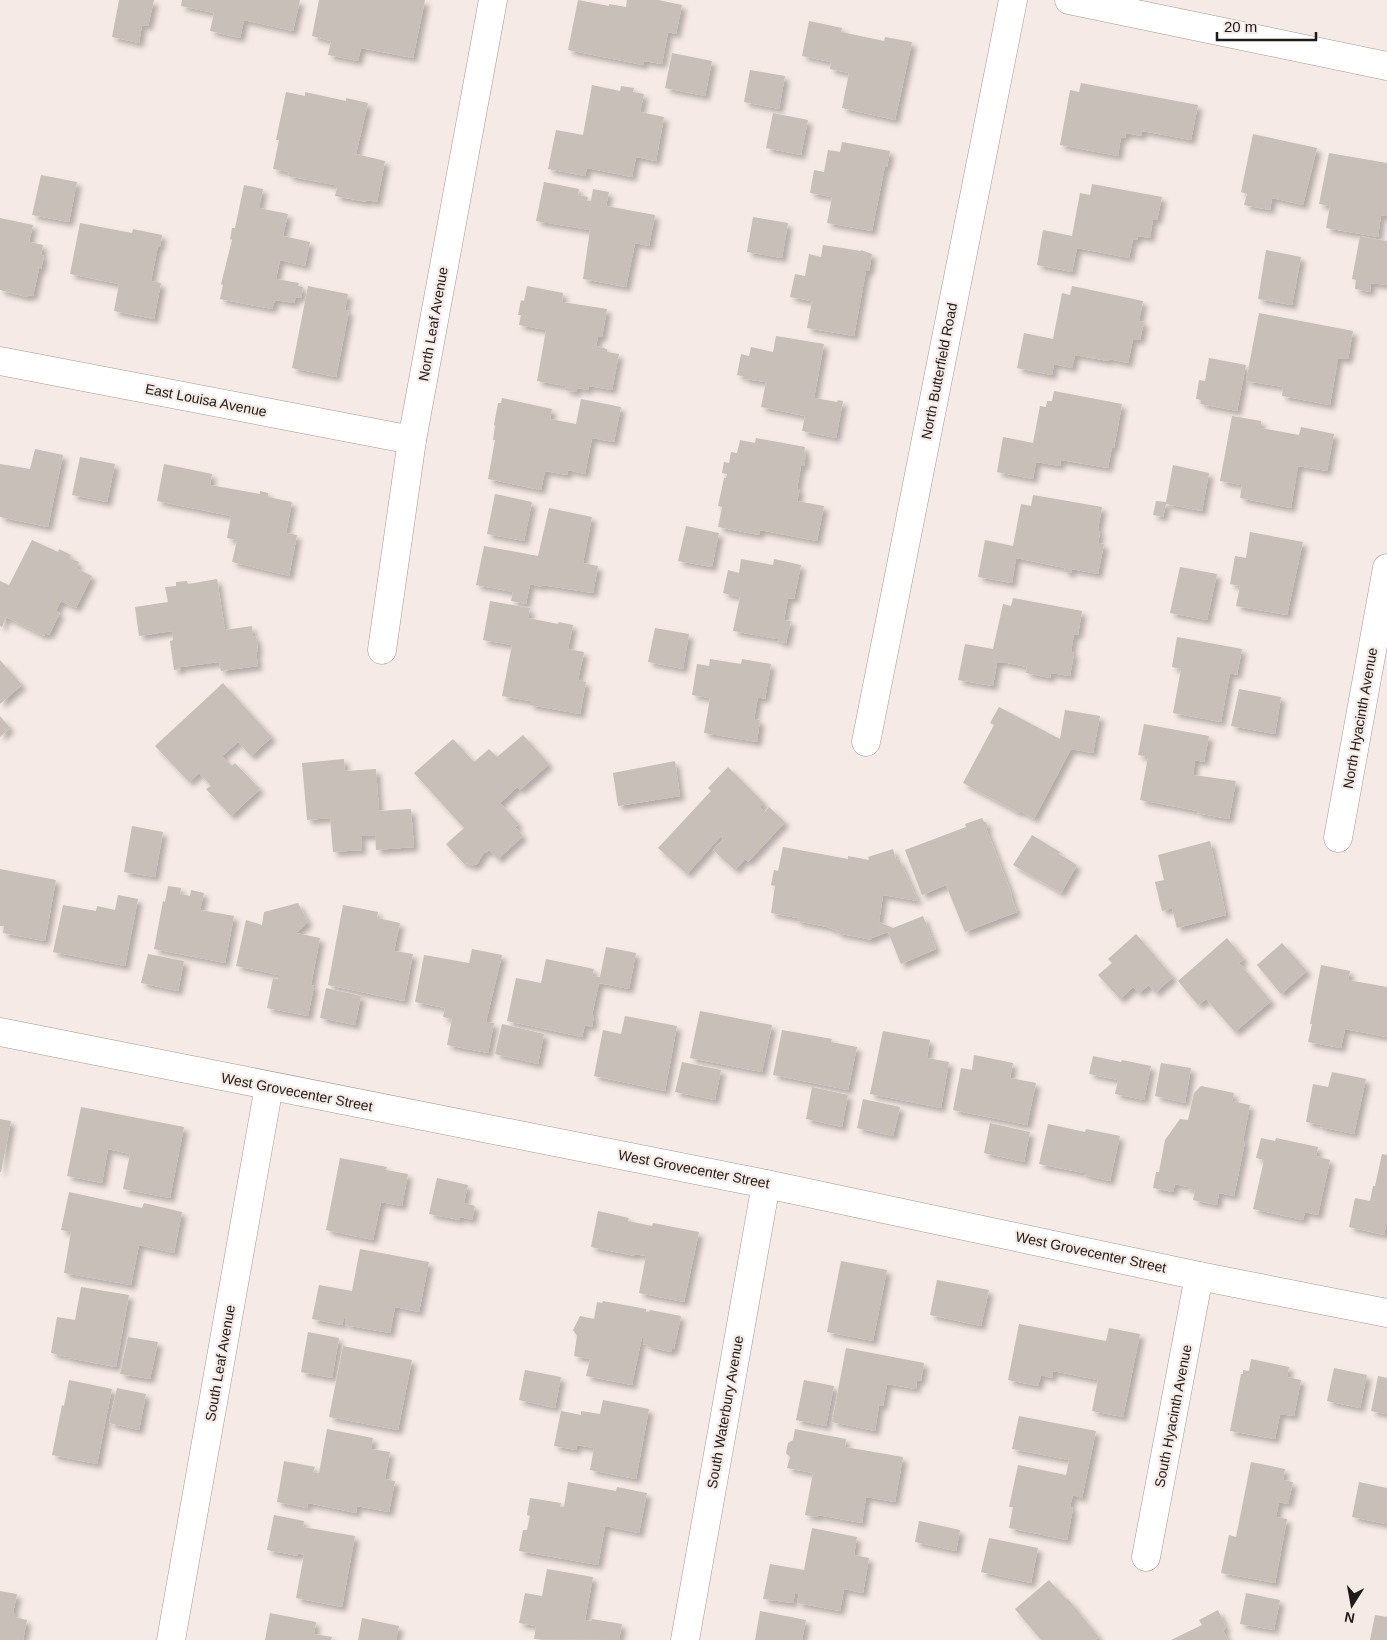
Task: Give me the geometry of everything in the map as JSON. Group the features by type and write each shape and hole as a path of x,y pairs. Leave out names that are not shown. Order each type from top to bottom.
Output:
{"street":[{"name":"North Leaf Avenue","path":"382,650 412,440 492,0"},
{"name":"North Butterfield Road","path":"866,742 1013,0"},
{"path":"1069,0 1387,66"},
{"name":"East Louisa Avenue","path":"0,360 412,440"},
{"name":"North Hyacinth Avenue","path":"1338,838 1387,568"},
{"name":"West Grovecenter Street","path":"0,1032 766,1184 1200,1276 1387,1313"},
{"name":"South Leaf Avenue","path":"171,1640 269,1086"},
{"name":"South Waterbury Avenue","path":"684,1640 766,1184"},
{"name":"South Hyacinth Avenue","path":"1146,1557 1200,1276"}],"building":[{"path":"119,0 154,0 148,26 142,25 139,43 112,37"},
{"path":"182,0 300,0 293,31 244,20 240,38 210,31 214,13 181,6"},
{"path":"319,0 425,0 413,58 361,48 358,61 328,55 331,41 312,36"},
{"path":"578,0 626,7 627,0 658,0 682,5 676,34 668,32 662,64 644,61 643,65 568,50"},
{"path":"809,21 842,28 841,32 884,41 885,37 912,42 895,120 842,108 849,73 830,69 831,62 802,56"},
{"path":"672,53 712,61 705,96 665,88"},
{"path":"750,70 785,76 779,109 744,102"},
{"path":"1081,83 1198,105 1191,140 1142,131 1142,136 1126,133 1125,138 1121,137 1118,156 1060,145 1070,90 1079,92"},
{"path":"592,85 620,91 621,86 634,88 633,92 644,94 640,112 664,117 656,161 636,157 632,177 587,168 585,176 548,169 556,130 583,135"},
{"path":"286,92 305,96 305,92 346,101 346,98 368,103 356,154 385,161 377,202 335,196 337,188 334,188 334,185 288,176 289,172 273,169 279,140 276,140"},
{"path":"773,113 808,120 801,155 766,148"},
{"path":"1253,134 1317,148 1303,205 1272,198 1270,210 1244,205 1247,194 1241,192"},
{"path":"842,142 890,151 887,167 885,166 872,231 827,223 832,197 810,193 814,170 824,172 828,150 840,152"},
{"path":"1329,153 1387,163 1387,216 1381,215 1378,237 1326,228 1330,206 1319,204"},
{"path":"41,175 77,182 69,222 32,215"},
{"path":"544,182 579,189 578,195 588,197 587,201 591,201 593,189 609,192 606,206 655,215 649,246 635,243 626,287 583,279 590,230 536,221"},
{"path":"1092,184 1162,197 1157,220 1153,219 1150,238 1138,236 1137,240 1133,239 1129,258 1077,248 1072,272 1037,265 1043,230 1072,236 1080,193 1090,195"},
{"path":"244,185 263,189 259,208 288,214 283,236 310,242 305,266 280,260 276,279 299,283 298,286 303,287 301,298 296,297 294,303 275,300 272,309 220,299 223,285 221,284 232,240 230,239 232,228 235,228"},
{"path":"753,217 788,223 782,258 747,252"},
{"path":"0,218 33,225 29,242 43,245 41,255 44,256 33,296 28,295 27,297 0,290"},
{"path":"80,223 132,233 133,229 162,235 151,281 161,283 154,319 114,311 119,284 70,274"},
{"path":"1360,236 1387,241 1387,285 1371,283 1370,292 1355,289 1356,280 1352,279"},
{"path":"823,245 861,250 872,254 869,271 866,271 854,336 807,328 812,301 790,297 795,274 805,276 809,254 821,257"},
{"path":"1266,250 1301,257 1292,305 1258,299"},
{"path":"308,286 348,294 345,310 349,311 336,377 292,368"},
{"path":"527,286 563,293 562,302 607,309 602,337 598,337 596,346 607,349 607,352 619,354 612,390 589,386 588,390 577,388 576,392 565,390 566,386 537,381 546,330 519,325 521,315 518,315 521,300 524,301"},
{"path":"1072,286 1143,301 1139,321 1144,322 1140,340 1133,339 1128,363 1075,355 1072,368 1054,364 1052,375 1017,368 1024,333 1053,339 1062,293 1070,295"},
{"path":"1259,313 1353,331 1348,359 1338,358 1330,405 1282,396 1283,387 1246,381"},
{"path":"776,336 824,344 814,398 837,402 838,400 843,401 836,438 802,431 805,416 761,407 766,382 745,379 745,377 737,375 741,354 749,356 751,347 773,352"},
{"path":"1209,358 1246,365 1237,411 1201,404 1201,400 1196,399 1199,380 1205,381"},
{"path":"1054,391 1122,404 1114,448 1112,447 1108,468 1061,460 1060,466 1036,462 1033,479 997,472 1003,437 1033,443 1040,406 1046,407 1047,401 1052,401"},
{"path":"502,398 552,409 550,419 576,424 581,399 621,407 614,442 592,438 585,474 568,470 567,475 545,471 541,490 488,479 495,440 493,440 494,425 498,403 501,403"},
{"path":"1232,416 1261,421 1261,428 1299,435 1301,427 1334,434 1327,471 1298,466 1291,508 1240,498 1242,485 1220,481"},
{"path":"756,438 805,447 804,453 806,454 804,466 801,466 797,489 800,489 797,501 824,506 817,541 760,530 759,535 718,527 722,507 718,506 724,478 726,478 727,474 722,473 724,462 729,463 731,452 737,453 740,440 755,443"},
{"path":"35,449 63,455 48,527 0,517 0,464 30,469"},
{"path":"80,457 115,464 107,502 72,495"},
{"path":"164,464 212,474 210,485 260,494 260,491 268,493 268,497 292,502 286,533 297,535 289,576 232,562 237,540 227,538 231,516 157,501"},
{"path":"1173,465 1209,473 1202,511 1166,504 1163,517 1153,515 1156,501 1166,502"},
{"path":"495,494 532,502 524,541 487,534"},
{"path":"1033,495 1102,507 1098,529 1100,533 1098,543 1104,544 1098,574 1072,569 1071,573 1064,572 1065,568 1016,558 1012,583 978,577 985,540 1013,546 1021,504 1031,506"},
{"path":"549,508 592,517 583,563 598,566 593,593 530,584 526,604 511,601 513,592 476,585 484,546 538,556"},
{"path":"686,526 719,533 712,567 678,561"},
{"path":"1250,532 1303,542 1287,615 1236,606 1240,586 1230,584 1235,556 1246,558"},
{"path":"32,540 58,552 59,549 71,555 69,558 79,562 76,568 92,576 76,608 61,601 56,611 60,613 49,635 45,633 44,636 6,617 2,627 0,626 0,581 9,585"},
{"path":"741,559 773,565 774,559 801,565 794,599 788,598 784,620 791,621 786,643 777,641 777,639 733,631 740,597 723,593 728,570 739,573"},
{"path":"1180,567 1217,574 1207,620 1170,613"},
{"path":"217,579 225,630 252,626 253,637 256,636 258,666 221,671 219,662 181,667 181,669 174,670 170,641 173,640 172,631 139,636 135,607 168,602 165,587 176,586 176,582 187,581 188,584"},
{"path":"1013,598 1082,611 1078,635 1074,634 1071,652 1074,653 1070,676 1051,673 1050,678 1026,673 1027,667 1003,662 997,663 993,686 958,680 965,644 993,649 1003,604 1011,606"},
{"path":"490,601 530,608 528,618 573,625 568,649 584,652 578,680 586,682 580,714 530,705 530,701 502,696 512,645 483,640"},
{"path":"655,628 689,634 683,669 648,662"},
{"path":"1177,637 1242,649 1237,675 1230,673 1221,722 1173,713 1181,669 1172,667"},
{"path":"710,659 741,664 742,659 771,664 765,699 758,697 754,719 760,720 757,742 704,733 710,698 692,695 697,664 709,666"},
{"path":"0,660 22,685 0,704"},
{"path":"223,683 272,737 251,756 238,742 222,756 232,766 235,763 260,789 231,816 206,789 211,786 199,773 189,782 155,746"},
{"path":"1239,689 1281,697 1275,734 1231,726"},
{"path":"999,707 1060,739 1065,710 1100,716 1093,753 1071,749 1034,819 963,783 994,725 990,723"},
{"path":"0,716 10,728 0,737"},
{"path":"1144,724 1209,736 1204,762 1195,760 1193,775 1236,781 1229,819 1140,800 1148,757 1138,755"},
{"path":"523,735 549,764 520,790 517,787 500,803 519,824 515,827 523,836 498,859 489,850 486,853 485,851 477,864 471,866 467,863 465,865 446,844 464,828 414,773 453,739 474,762 489,749 497,757"},
{"path":"344,759 345,771 376,769 379,811 411,809 414,847 376,850 375,835 361,836 362,850 333,852 330,818 307,820 302,763"},
{"path":"675,761 680,796 618,806 613,773"},
{"path":"728,767 764,803 760,807 765,812 769,807 785,822 748,862 745,859 735,870 713,850 723,839 721,836 687,874 658,848 711,791 708,788"},
{"path":"982,818 988,827 986,828 1017,912 965,932 946,885 922,895 905,850 966,827 965,824"},
{"path":"132,826 163,832 155,877 124,872"},
{"path":"1032,835 1077,865 1061,893 1013,865"},
{"path":"1210,841 1226,915 1177,928 1172,908 1162,911 1155,882 1164,880 1158,855"},
{"path":"783,847 848,859 848,856 869,860 868,857 893,849 896,860 899,859 918,901 883,895 879,922 893,928 923,916 936,949 901,964 888,932 872,938 872,940 837,933 838,931 827,927 771,913 775,886 771,885 774,870 778,871"},
{"path":"0,869 56,880 45,941 3,933 4,926 0,926"},
{"path":"168,886 181,888 180,894 190,896 191,890 204,893 200,910 234,916 225,963 154,949 163,901 165,902"},
{"path":"118,895 138,899 125,966 53,952 63,905 96,911 97,906 115,910"},
{"path":"298,903 308,922 296,933 320,938 311,985 314,986 308,1016 267,1008 273,978 278,979 278,975 236,966 246,920 262,925 264,912"},
{"path":"343,905 378,912 377,918 400,923 394,951 413,954 404,1001 328,985"},
{"path":"1136,934 1173,977 1155,993 1149,985 1139,993 1133,987 1120,999 1098,975 1112,963 1108,959"},
{"path":"1227,938 1244,959 1239,963 1271,1001 1235,1032 1206,999 1198,1005 1178,981"},
{"path":"1282,943 1307,971 1281,994 1257,965"},
{"path":"606,947 636,953 629,989 599,983 592,1015 594,1015 592,1027 585,1025 582,1037 507,1021 516,978 541,983 546,959 594,969 592,976 600,977"},
{"path":"472,949 502,955 486,1022 494,1023 488,1053 447,1045 452,1019 443,1017 445,1008 415,1002 424,955 469,963"},
{"path":"148,954 184,961 178,991 141,983"},
{"path":"1321,965 1350,971 1348,980 1387,987 1387,1037 1345,1029 1341,1048 1308,1042"},
{"path":"326,988 361,996 355,1025 320,1018"},
{"path":"700,1011 772,1025 762,1072 690,1058"},
{"path":"625,1016 677,1026 665,1091 594,1076 603,1030 621,1034"},
{"path":"502,1024 544,1034 538,1064 495,1054"},
{"path":"782,1030 832,1039 831,1042 857,1047 848,1090 773,1075"},
{"path":"883,1031 930,1040 927,1058 949,1062 941,1108 870,1094"},
{"path":"974,1055 1013,1063 1010,1078 1036,1083 1027,1125 953,1110 961,1068 972,1070"},
{"path":"1093,1056 1151,1066 1144,1100 1115,1094 1118,1080 1089,1074"},
{"path":"682,1062 721,1070 715,1100 675,1092"},
{"path":"1161,1063 1191,1068 1185,1103 1155,1096"},
{"path":"1332,1072 1366,1079 1354,1134 1306,1122 1313,1084 1328,1087"},
{"path":"1201,1086 1234,1093 1232,1101 1250,1105 1234,1196 1219,1193 1217,1205 1193,1200 1195,1190 1188,1189 1188,1187 1175,1184 1173,1192 1153,1188 1156,1172 1159,1172 1165,1140 1180,1119 1188,1120 1194,1093"},
{"path":"812,1087 848,1095 842,1127 806,1119"},
{"path":"863,1099 900,1107 893,1136 857,1128"},
{"path":"81,1107 184,1127 170,1198 123,1189 130,1154 108,1149 102,1183 67,1176"},
{"path":"0,1119 11,1121 1,1172 0,1172"},
{"path":"990,1123 1030,1132 1024,1162 984,1153"},
{"path":"1048,1124 1085,1132 1086,1129 1120,1136 1110,1181 1084,1175 1084,1173 1039,1164"},
{"path":"1261,1138 1275,1141 1276,1138 1318,1147 1316,1156 1330,1160 1318,1215 1305,1212 1303,1220 1253,1209 1264,1160 1256,1158"},
{"path":"1382,1154 1387,1155 1387,1220 1384,1235 1349,1227 1355,1198 1370,1201"},
{"path":"340,1158 387,1167 386,1170 408,1174 402,1206 381,1202 373,1240 326,1230"},
{"path":"437,1178 468,1185 464,1203 475,1206 472,1220 460,1217 460,1220 429,1214"},
{"path":"69,1192 142,1208 144,1203 182,1212 174,1253 139,1245 131,1285 64,1273 71,1232 61,1230"},
{"path":"598,1211 629,1218 628,1221 652,1226 653,1223 699,1232 684,1302 639,1293 646,1256 635,1254 635,1256 591,1247"},
{"path":"360,1249 429,1262 419,1312 395,1307 390,1333 345,1325 346,1319 344,1319 342,1325 312,1319 319,1285 352,1291"},
{"path":"841,1261 887,1270 873,1341 827,1332"},
{"path":"937,1280 989,1290 981,1326 930,1315"},
{"path":"81,1287 129,1295 116,1367 51,1353 57,1317 75,1320"},
{"path":"603,1301 646,1309 646,1312 650,1310 681,1316 674,1349 671,1352 643,1344 644,1338 642,1337 632,1385 586,1376 590,1359 574,1356 577,1336 573,1330 580,1316 594,1319 597,1302 602,1303"},
{"path":"1019,1324 1106,1341 1109,1328 1140,1334 1123,1417 1092,1411 1098,1380 1053,1371 1052,1378 1041,1375 1038,1386 1008,1380"},
{"path":"308,1332 339,1338 332,1378 301,1372"},
{"path":"128,1337 158,1342 150,1379 120,1374"},
{"path":"343,1346 412,1360 398,1430 329,1417"},
{"path":"846,1348 924,1363 921,1381 917,1380 916,1389 887,1384 883,1406 879,1405 875,1431 832,1422"},
{"path":"1251,1359 1289,1367 1287,1377 1301,1380 1294,1416 1280,1414 1275,1439 1230,1431 1241,1374 1243,1374 1243,1370 1249,1371"},
{"path":"1334,1368 1367,1375 1360,1408 1327,1401"},
{"path":"525,1370 561,1377 555,1408 519,1400"},
{"path":"1378,1376 1387,1378 1387,1414 1371,1411"},
{"path":"69,1380 112,1389 97,1464 52,1455"},
{"path":"804,1380 834,1386 826,1426 796,1420"},
{"path":"117,1388 146,1394 139,1430 109,1423"},
{"path":"603,1400 649,1409 636,1479 590,1470 594,1448 577,1445 576,1450 554,1446 561,1411 581,1415 581,1411 600,1414"},
{"path":"1019,1416 1096,1431 1082,1498 1073,1495 1070,1507 1073,1508 1067,1540 1009,1528 1013,1507 1009,1507 1018,1465 1066,1475 1069,1460 1012,1449"},
{"path":"327,1429 373,1438 371,1449 390,1452 385,1479 395,1481 389,1512 357,1506 356,1513 308,1503 307,1508 277,1502 284,1461 315,1467 313,1472 319,1473"},
{"path":"795,1429 846,1439 845,1447 903,1457 895,1502 866,1497 862,1523 818,1515 817,1517 805,1515 813,1473 787,1468 790,1457 786,1453 788,1443 793,1440"},
{"path":"1251,1462 1285,1469 1283,1480 1293,1482 1288,1504 1279,1502 1276,1517 1287,1519 1275,1583 1221,1573 1229,1535 1236,1537"},
{"path":"568,1482 616,1491 617,1487 647,1493 639,1533 605,1526 598,1565 519,1551 523,1530 527,1530 530,1516 527,1515 530,1498 561,1503 560,1507 564,1507"},
{"path":"1359,1482 1387,1488 1386,1524 1352,1517"},
{"path":"274,1515 304,1521 303,1527 355,1536 342,1607 296,1598 304,1555 298,1553 298,1556 267,1550"},
{"path":"919,1521 960,1530 956,1551 915,1542"},
{"path":"812,1528 857,1537 854,1555 869,1558 863,1593 844,1589 840,1611 797,1603 799,1594 795,1594 793,1603 763,1599 770,1564 804,1570"},
{"path":"989,1538 1038,1548 1031,1583 981,1572"},
{"path":"547,1569 593,1577 585,1620 591,1621 592,1619 622,1624 619,1640 534,1639 536,1626 519,1623 525,1593 542,1596"},
{"path":"1049,1580 1068,1599 1099,1637 1095,1640 1041,1640 1015,1609"},
{"path":"0,1591 17,1594 13,1613 15,1614 14,1617 27,1620 23,1640 0,1640"},
{"path":"1246,1593 1280,1600 1274,1630 1240,1624"},
{"path":"1218,1610 1226,1628 1223,1630 1228,1640 1171,1640 1202,1625 1199,1620"},
{"path":"760,1611 806,1620 802,1640 755,1640"},
{"path":"270,1613 316,1622 314,1634 332,1637 331,1640 265,1640"},
{"path":"1375,1615 1387,1617 1387,1640 1370,1640"},
{"path":"362,1618 399,1626 396,1640 358,1640"}]}
